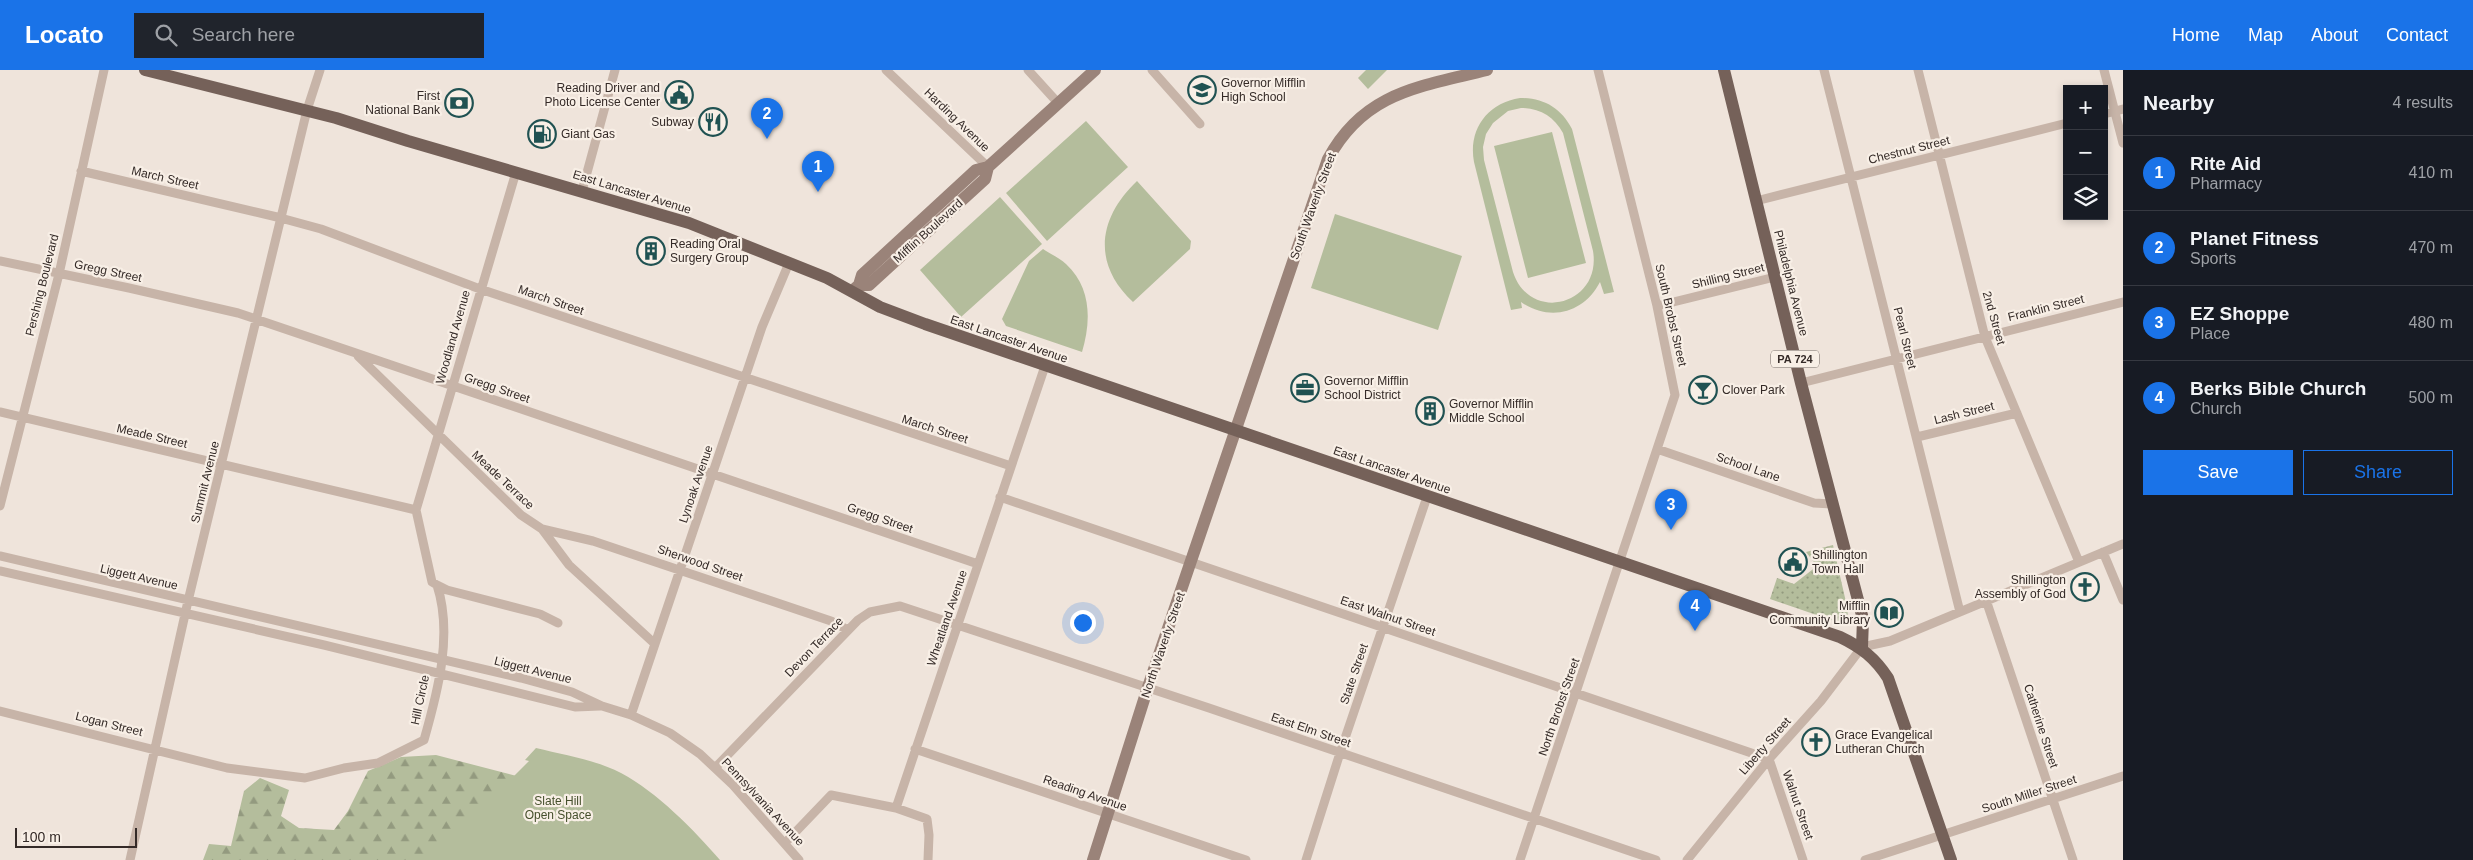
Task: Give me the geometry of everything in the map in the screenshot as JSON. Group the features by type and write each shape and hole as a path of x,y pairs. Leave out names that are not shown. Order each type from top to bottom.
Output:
{"main road":[{"name":"East Lancaster Avenue","path":"145,70 307,110 689,223 855,288 880,307 1045,366 1840,637 1862,648 1881,667 1892,687 1951,860"},
{"name":"Philadelphia Avenue","path":"1724,70 1801,382 1863,619 1862,648"}],"street":[{"name":"Pershing Boulevard","path":"0,506 59,274 104,70"},
{"name":"Summit Avenue","path":"130,860 188,601 307,110 320,70"},
{"path":"582,191 615,70"},
{"name":"Harding Avenue","path":"886,70 988,167"},
{"path":"1028,70 1058,103"},
{"name":"Mifflin Boulevard","path":"855,288 862,275 976,170 988,167 1095,70"},
{"path":"1152,70 1200,124"},
{"name":"South Waverly Street","path":"1235,431 1323,173 1341,138 1360,116 1391,96 1410,89 1487,70"},
{"name":"South Brobst Street","path":"1598,70 1657,306 1675,395 1620,562"},
{"name":"Pearl Street","path":"1824,70 1898,358 1960,612"},
{"name":"2nd Street","path":"1918,70 1984,337 2079,562"},
{"path":"2104,70 2119,110 2123,143"},
{"name":"Chestnut Street","path":"1756,201 2063,124"},
{"name":"March Street","path":"81,171 321,229 480,289 1011,466"},
{"name":"Woodland Avenue","path":"416,510 516,172"},
{"name":"Gregg Street","path":"0,261 129,288 257,319 978,564"},
{"name":"Lynoak Avenue","path":"632,715 744,378 762,327 789,263"},
{"name":"Shilling Street","path":"1657,306 1775,277"},
{"name":"Franklin Street","path":"1801,382 2123,302"},
{"name":"Meade Terrace","path":"356,354 521,515 542,529 569,565 655,644"},
{"name":"Wheatland Avenue","path":"896,808 1045,366"},
{"name":"Meade Street","path":"0,412 416,510"},
{"name":"Lash Street","path":"1917,437 2017,413"},
{"name":"North Waverly Street","path":"1093,860 1148,687 1235,431"},
{"name":"School Lane","path":"1657,449 1814,503 1832,504"},
{"name":"East Walnut Street","path":"1000,497 1769,759"},
{"name":"State Street","path":"1306,860 1340,753 1427,497"},
{"name":"Hill Circle","path":"210,764 242,771 305,778 344,768 378,763 424,740 441,660 444,616 437,585 432,582 416,510"},
{"name":"Sherwood Street","path":"542,529 593,541 831,621 848,630"},
{"path":"1862,648 1890,641 2123,544"},
{"path":"2103,552 2123,600"},
{"name":"Liggett Avenue","path":"0,556 572,692 602,706"},
{"name":"North Brobst Street","path":"1520,860 1620,562"},
{"name":"Liggett Avenue","path":"0,571 438,672 575,707 602,706"},
{"path":"437,585 446,590 540,614 558,623"},
{"name":"Catherine Street","path":"1986,600 2073,860"},
{"name":"Devon Terrace","path":"715,768 848,630 870,612 900,606 958,624"},
{"name":"East Elm Street","path":"958,624 1656,860"},
{"name":"Liberty Street","path":"1687,860 1769,759 1817,705 1862,648"},
{"name":"Pennsylvania Avenue","path":"602,706 632,715 670,733 715,768 753,806 800,860"},
{"name":"Logan Street","path":"0,711 154,748 210,764"},
{"name":"Reading Avenue","path":"916,749 1246,860"},
{"name":"Walnut Street","path":"1769,759 1803,860"},
{"name":"South Miller Street","path":"1865,860 2123,776"},
{"path":"785,843 831,795 896,808 927,819 929,835 928,860"}],"green space":[{"path":"1366,70 1387,70 1368,89 1358,78"},
{"path":"1529,98 1544,102 1563,115 1572,129 1614,292 1604,294 1600,282 1585,301 1565,311 1555,313 1543,312 1521,302 1522,308 1511,310 1474,162 1473,150 1477,129 1482,120 1489,112 1508,101","holes":["1528,108 1546,114 1563,133 1593,251 1593,270 1587,284 1576,295 1563,301 1548,302 1534,298 1522,288 1513,272 1484,160 1483,147 1486,134 1493,123 1508,111"]},
{"path":"1086,121 1128,167 1047,241 1006,193"},
{"path":"1552,132 1586,263 1528,278 1494,146"},
{"path":"1137,181 1191,241 1190,249 1133,302 1120,287 1111,272 1106,256 1105,240 1114,210"},
{"path":"1000,197 1042,244 961,317 920,270"},
{"path":"1335,214 1462,256 1438,330 1311,288"},
{"path":"1043,249 1061,260 1075,273 1085,294 1088,317 1082,352 1006,326 1002,319 1029,261"},
{"path":"1833,545 1848,611 1847,618 1837,622 1770,599 1777,578 1794,584 1817,566 1806,552"},
{"name":"Slate Hill Open Space","path":"536,748 580,758 611,768 635,781 674,812 720,860 430,860 529,761 525,760"},
{"path":"436,755 650,811 708,860 203,860 209,844 231,846 244,791 260,778 289,790 281,816 299,828 334,830 348,811 368,771 401,757"}],"place":[{"name":"Governor Mifflin High School","path":"1202,90"},
{"name":"Reading Driver and Photo License Center","path":"679,95"},
{"name":"First National Bank","path":"459,103"},
{"name":"Subway","path":"713,122"},
{"name":"Giant Gas","path":"542,134"},
{"name":"Planet Fitness","path":"767,139"},
{"name":"Rite Aid","path":"818,192"},
{"name":"Reading Oral Surgery Group","path":"651,251"},
{"name":"Governor Mifflin School District","path":"1305,388"},
{"name":"Clover Park","path":"1703,390"},
{"name":"Governor Mifflin Middle School","path":"1430,411"},
{"name":"EZ Shoppe","path":"1671,530"},
{"name":"Shillington Town Hall","path":"1793,562"},
{"name":"Shillington Assembly of God","path":"2085,587"},
{"name":"Mifflin Community Library","path":"1889,613"},
{"name":"Berks Bible Church","path":"1695,631"},
{"name":"Grace Evangelical Lutheran Church","path":"1816,742"}]}
